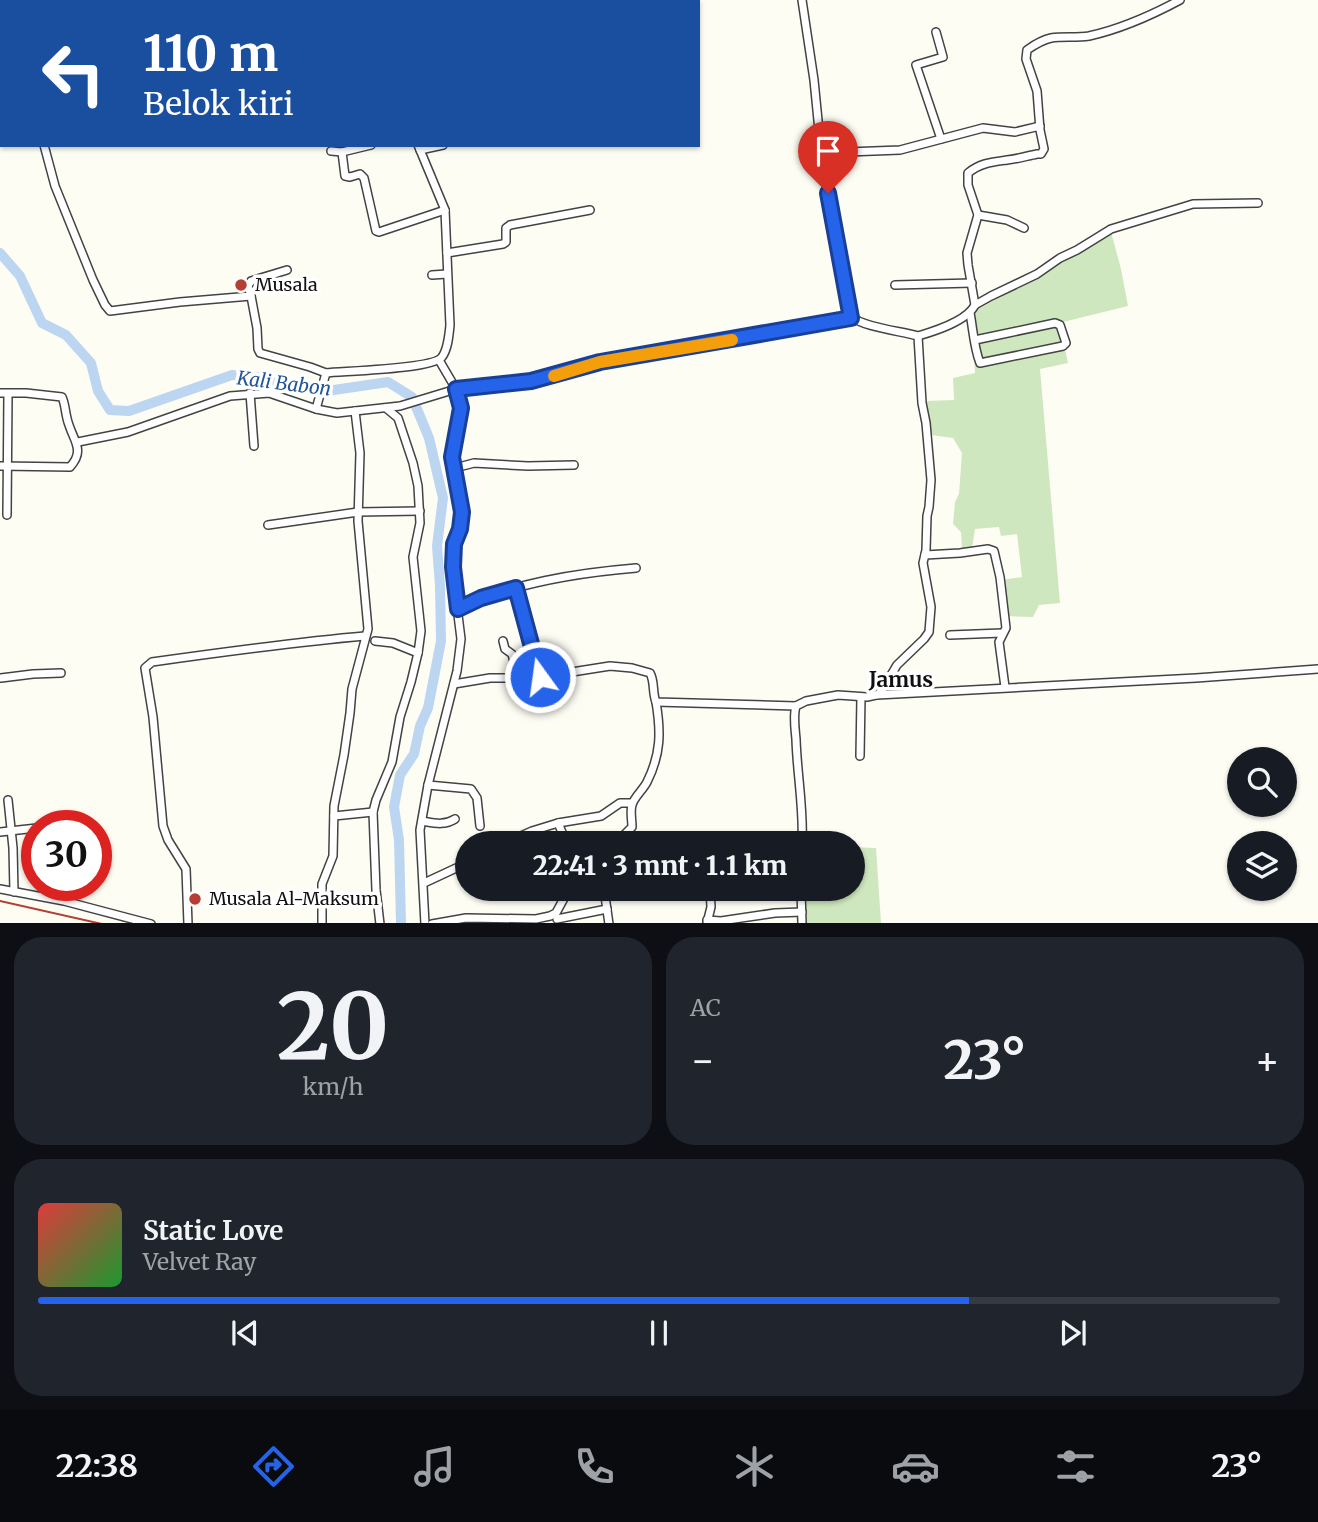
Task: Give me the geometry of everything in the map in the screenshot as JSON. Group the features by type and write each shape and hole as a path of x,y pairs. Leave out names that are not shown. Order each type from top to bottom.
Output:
{"street":[{"path":"802,0 821,153 851,318"},
{"path":"975,305 968,253 978,215 968,185 968,173 993,161 1041,153 1044,149 1037,92 1026,59 1027,50 1047,39 1091,36 1153,15 1180,0"},
{"path":"936,32 943,57 916,65 941,139"},
{"path":"821,153 900,150 984,128 1016,132 1040,126"},
{"path":"45,147 55,186 93,280 109,310 251,296"},
{"path":"331,151 342,152 363,147"},
{"path":"287,270 251,281 248,286 259,351 263,355 310,366 326,375 397,368 439,360 443,356 450,325 445,210 419,148"},
{"path":"342,152 345,176 360,174 366,181 377,231 445,210"},
{"path":"78,442 128,432 230,396 250,393 269,393 337,413 400,406 456,389 531,381 600,362 851,318 918,336 970,313 975,305 1037,274 1111,229 1193,204 1258,203"},
{"path":"447,253 503,244 506,242 506,228 510,225 590,210"},
{"path":"978,215 1007,220 1024,228"},
{"path":"432,275 447,274"},
{"path":"895,285 972,283"},
{"path":"970,313 978,359 982,363 1066,343 1060,326 1055,323 975,340"},
{"path":"876,695 881,692 897,665 929,632 931,607 923,563 930,480 918,336"},
{"path":"425,923 420,830 428,785 454,684 461,639 453,567 454,544 460,529 462,512 452,457 461,408 456,389 439,360"},
{"path":"317,406 326,375"},
{"path":"4,466 73,465 78,442 69,425 62,397 26,393 4,394 4,466 7,515"},
{"path":"250,393 254,446"},
{"path":"380,923 373,812 392,762 421,631 413,557 420,523 418,486 404,432 398,418 386,408"},
{"path":"323,923 322,884 333,856 337,784 344,755 352,690 368,629 359,542 360,453 355,411"},
{"path":"455,468 474,463 574,465"},
{"path":"268,525 358,512 420,511"},
{"path":"925,555 988,549 994,551 1006,628 1000,638 999,649 1005,687"},
{"path":"458,609 481,598 516,588 605,570 636,568"},
{"path":"516,588 540,677"},
{"path":"950,635 1002,633"},
{"path":"188,923 186,869 168,840 163,826 153,717 145,668 152,662 365,636"},
{"path":"375,641 393,643 418,653"},
{"path":"503,641 505,649 512,654 518,678"},
{"path":"454,684 490,678 540,677 610,666 650,673 653,677 659,723 659,746 645,786 632,803 632,827 628,831"},
{"path":"656,702 796,706 806,701 838,695 861,697 1318,669"},
{"path":"0,675 61,673"},
{"path":"860,755 861,697"},
{"path":"796,706 802,831"},
{"path":"428,785 471,789 477,798 480,826"},
{"path":"8,800 14,892"},
{"path":"537,831 558,823 601,816 620,803 632,803"},
{"path":"334,816 373,812"},
{"path":"422,821 448,824 455,819"},
{"path":"558,823 561,831"},
{"path":"0,832 21,830"},
{"path":"424,883 455,869"},
{"path":"0,889 64,901 151,923"},
{"path":"557,918 564,901"},
{"path":"606,901 609,923"},
{"path":"711,901 707,922 802,912"},
{"path":"802,901 802,923"},
{"path":"432,923 466,918 557,918 607,909"}],"green space":[{"path":"1111,232 1128,306 1059,323 1068,363 1040,369 1060,603 1039,605 1033,617 1005,616 1002,580 1022,577 1017,534 1001,536 999,527 975,529 972,548 962,548 961,532 953,524 955,502 959,494 962,453 953,438 931,435 926,401 954,400 953,378 975,373 972,313"},
{"path":"865,848 876,848 881,923 806,923 805,901 865,901"}],"waterway":[{"name":"Kali Babon","path":"0,253 20,276 42,323 66,335 91,363 98,391 110,410 129,411 232,375 267,378 327,391 388,382 412,397 429,438 443,498 437,546 441,641 428,708 420,726 414,754 400,775 394,807 399,840 401,923"}],"railway":[{"path":"0,901 98,923"}],"slow traffic":[{"path":"554,376 600,362 732,340"}],"place":[{"name":"Musala","path":"241,285"},
{"name":"Musala Al-Maksum","path":"195,899"}],"district":[{"name":"Jamus","path":"901,680"}],"route":[{"path":"540,677 516,588 481,598 458,609 453,567 454,544 460,529 462,512 452,457 461,408 456,389 531,381 600,362 851,318 828,193"}]}
